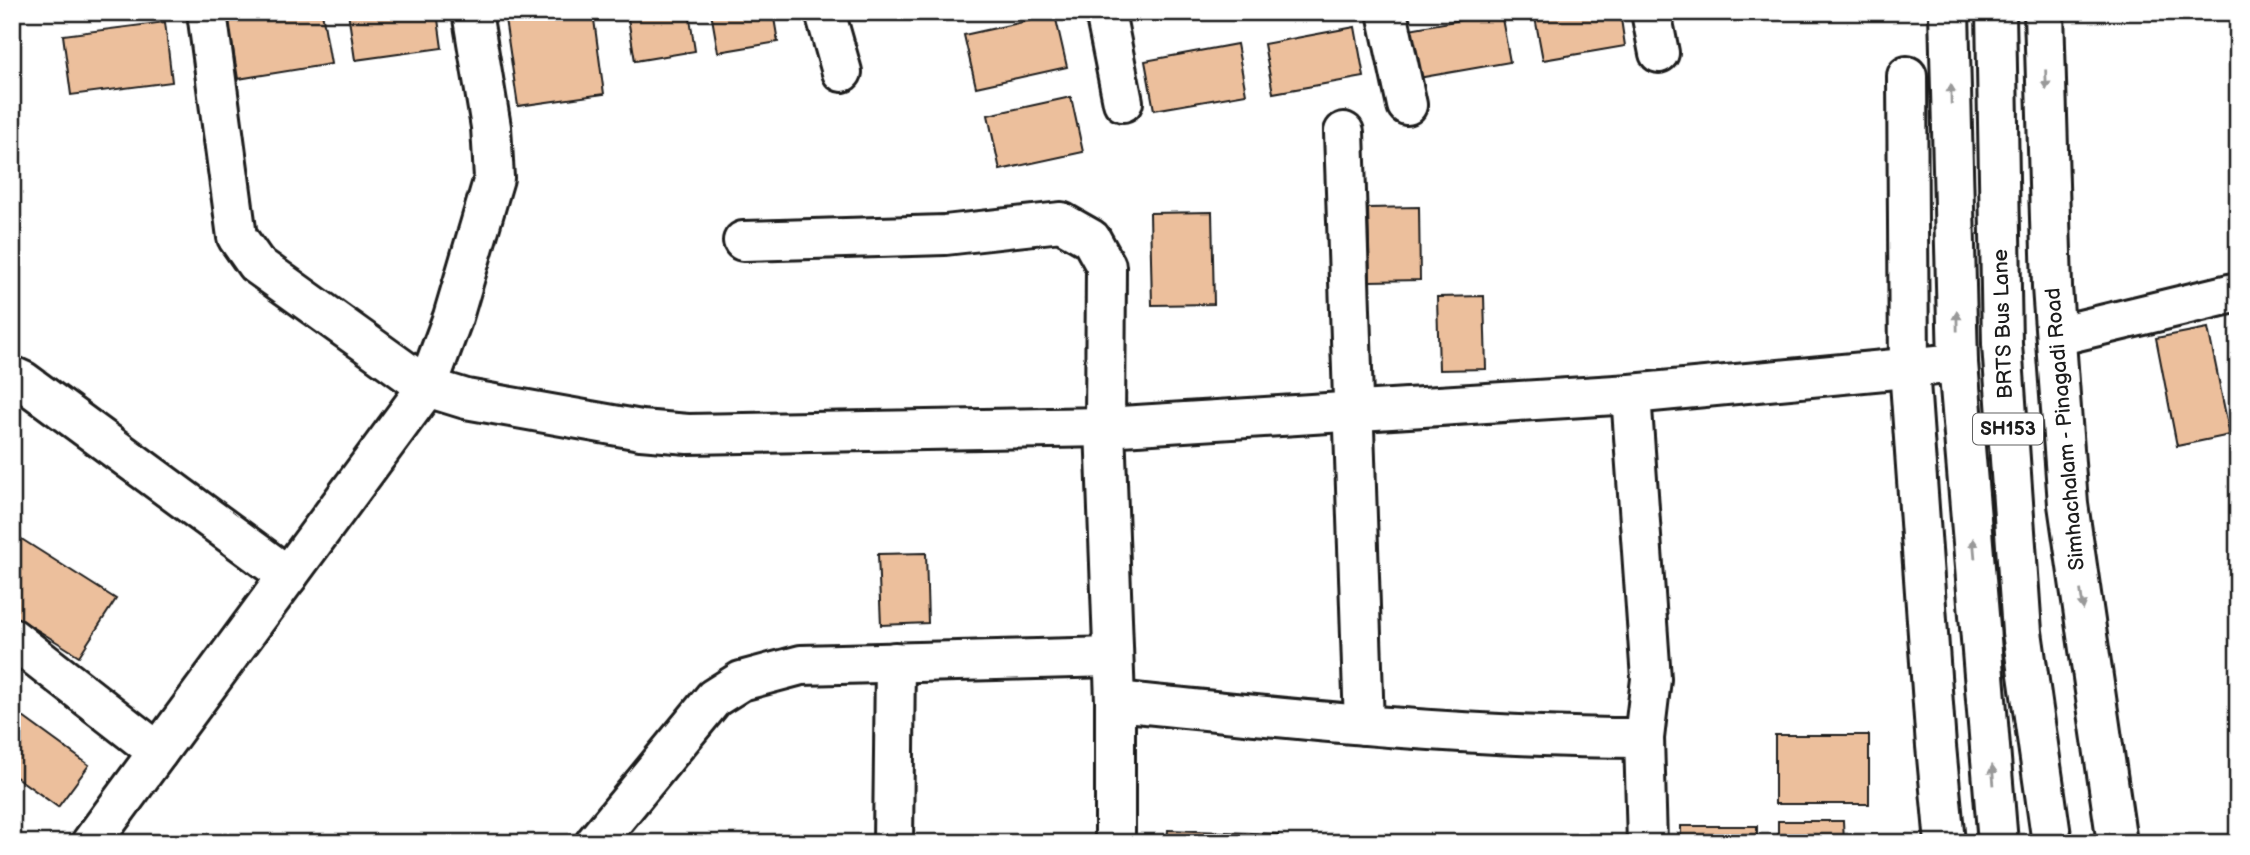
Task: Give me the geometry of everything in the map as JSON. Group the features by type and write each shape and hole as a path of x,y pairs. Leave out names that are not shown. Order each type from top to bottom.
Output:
{"street":[{"path":"208,12 237,237 256,264 427,387 466,399 641,430 688,434 1105,427 1631,394 1958,363"},
{"path":"91,843 427,387 453,317 494,177 491,127 472,12"},
{"path":"824,12 842,72"},
{"path":"1105,12 1123,102"},
{"path":"1387,12 1407,105"},
{"path":"1651,12 1659,53"},
{"path":"1949,12 1958,363 1998,843"},
{"name":"BRTS Bus Lane","path":"1996,12 2001,344 2022,632 2052,843"},
{"name":"Simhachalam - Pinagadi Road","path":"2044,12 2052,287 2068,504 2117,843"},
{"path":"1907,76 1909,368 1945,843"},
{"path":"1344,132 1364,725"},
{"path":"743,241 945,235 1061,222 1091,239 1106,266 1105,427 1115,701 1115,843"},
{"path":"2056,336 2238,292"},
{"path":"22,392 288,576"},
{"path":"1631,394 1651,679 1644,738 1647,843"},
{"path":"12,638 158,752"},
{"path":"595,843 714,698 741,681 802,665 1113,657"},
{"path":"893,843 895,662"},
{"path":"1115,701 1364,725 1558,738 1644,738"}],"building":[{"path":"264,12 322,12 331,64 238,79 228,18"},
{"path":"348,12 437,12 442,48 355,60"},
{"path":"504,12 593,12 604,94 518,106"},
{"path":"627,12 689,12 695,51 635,61"},
{"path":"711,12 773,12 778,42 718,52"},
{"path":"1534,12 1620,12 1625,46 1543,60"},
{"path":"1705,12 1748,12 1706,19"},
{"path":"1501,13 1510,62 1418,78 1409,29"},
{"path":"1055,15 1067,67 976,87 964,35"},
{"path":"165,22 172,82 71,95 63,35"},
{"path":"1355,27 1364,77 1273,93 1264,44"},
{"path":"1237,44 1246,94 1154,110 1145,61"},
{"path":"1071,97 1083,152 1000,170 988,115"},
{"path":"1419,207 1420,280 1370,281 1368,208"},
{"path":"1212,212 1214,304 1152,305 1150,213"},
{"path":"1484,296 1486,369 1439,370 1437,297"},
{"path":"2208,328 2230,435 2177,446 2156,338"},
{"path":"12,533 116,599 79,656 12,614"},
{"path":"926,553 928,623 881,625 878,554"},
{"path":"12,709 89,765 58,807 12,774"},
{"path":"1775,735 1869,735 1869,804 1775,804"},
{"path":"1778,821 1843,821 1844,843 1778,843"},
{"path":"1681,826 1757,826 1757,843 1681,843"},
{"path":"1168,830 1278,834 1277,843 1167,843"}]}
